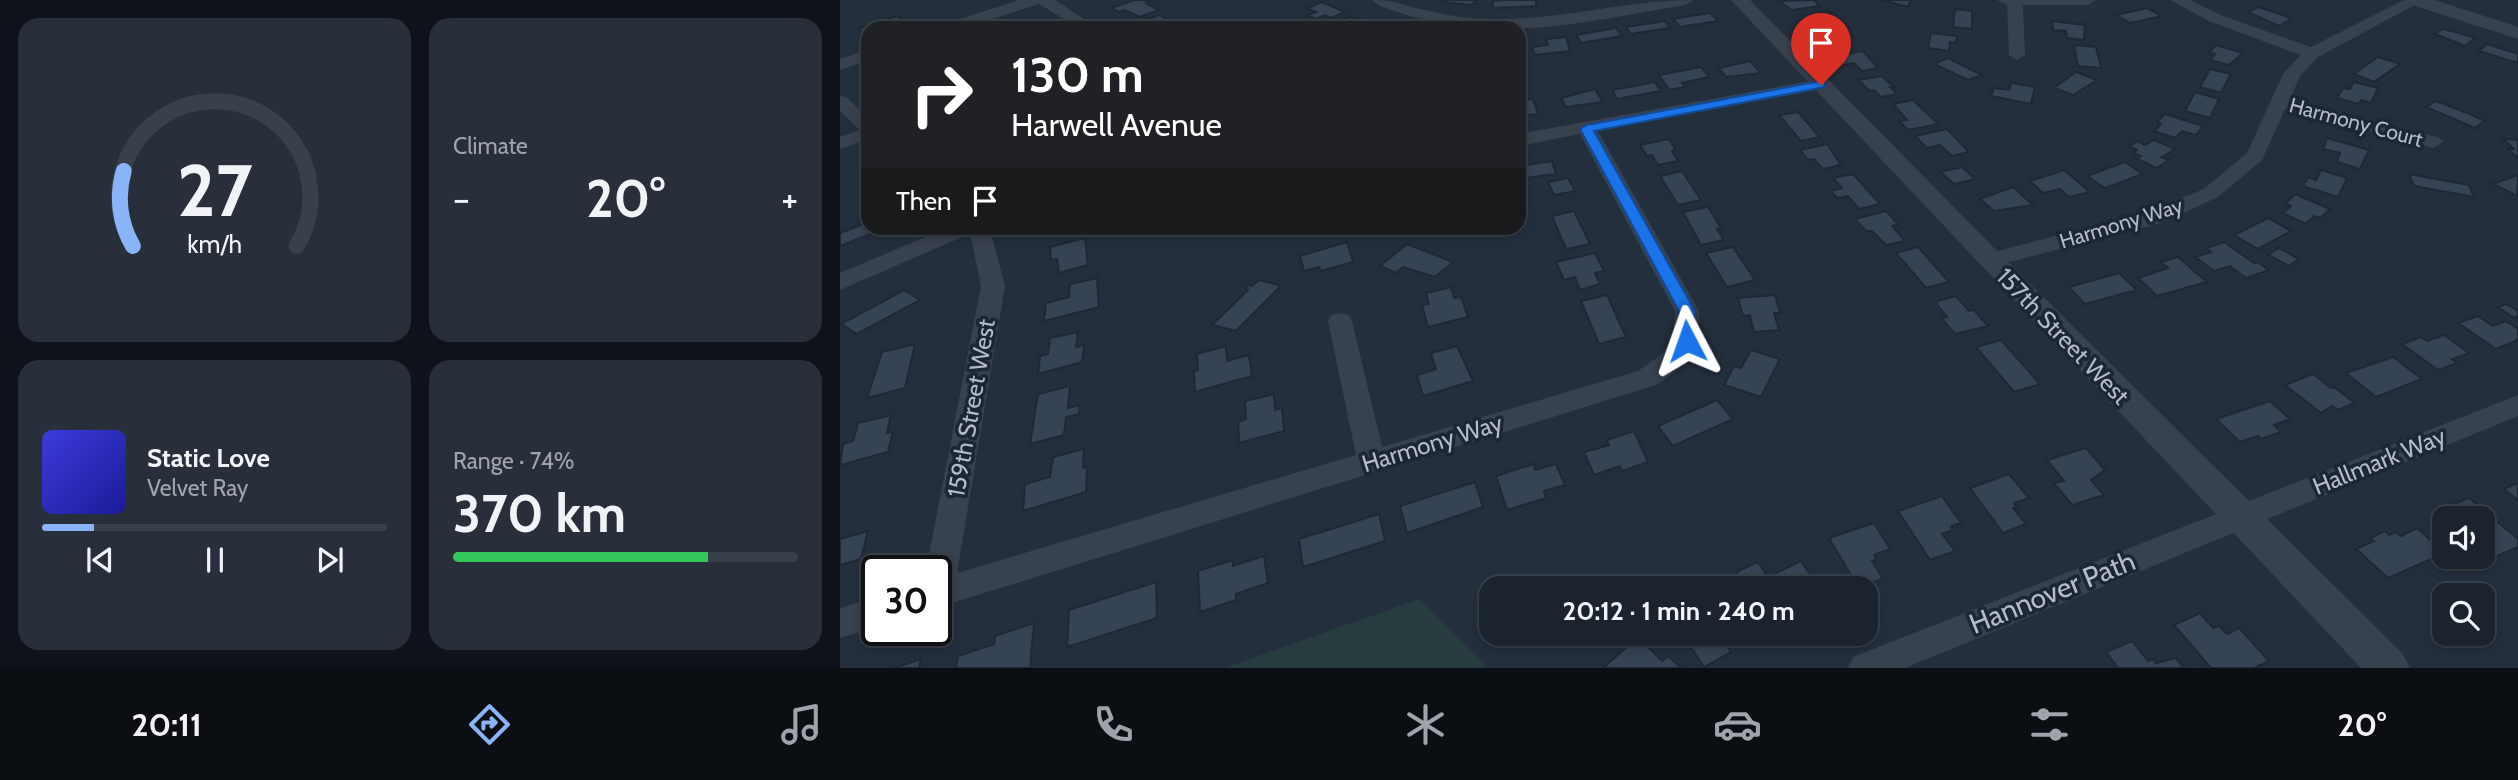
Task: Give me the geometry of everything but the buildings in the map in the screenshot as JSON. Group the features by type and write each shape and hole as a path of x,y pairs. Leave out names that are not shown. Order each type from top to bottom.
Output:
{"street":[{"path":"970,21 1035,0"},
{"path":"1044,0 1078,21"},
{"path":"1380,0 1421,17 1450,21"},
{"path":"1526,23 1550,22 1686,0"},
{"name":"157th Street West","path":"1741,0 1990,260 2389,668"},
{"path":"2017,55 2010,1 2088,0"},
{"path":"2178,0 2217,19 2312,53"},
{"path":"2416,0 2518,33"},
{"name":"Harmony Way","path":"1990,260 2153,218 2211,193 2255,156 2292,74 2312,53 2416,0"},
{"path":"840,65 861,57"},
{"path":"1526,139 1821,85"},
{"path":"840,101 861,120"},
{"name":"Harmony Court","path":"2280,102 2433,142"},
{"name":"Harmony Way","path":"952,589 1647,378 1673,362 1687,341 1687,311 1587,129"},
{"path":"840,143 861,136"},
{"path":"840,282 948,235"},
{"name":"159th Street West","path":"944,555 993,286 980,235"},
{"path":"1340,321 1372,462"},
{"name":"Hallmark Way","path":"2240,517 2518,405"},
{"name":"Hannover Path","path":"1865,668 2240,517"},
{"path":"840,623 861,617"}],"green space":[{"path":"1419,599 1488,668 1224,668"}],"route":[{"path":"1687,341 1687,311 1587,129 1821,85"}]}
